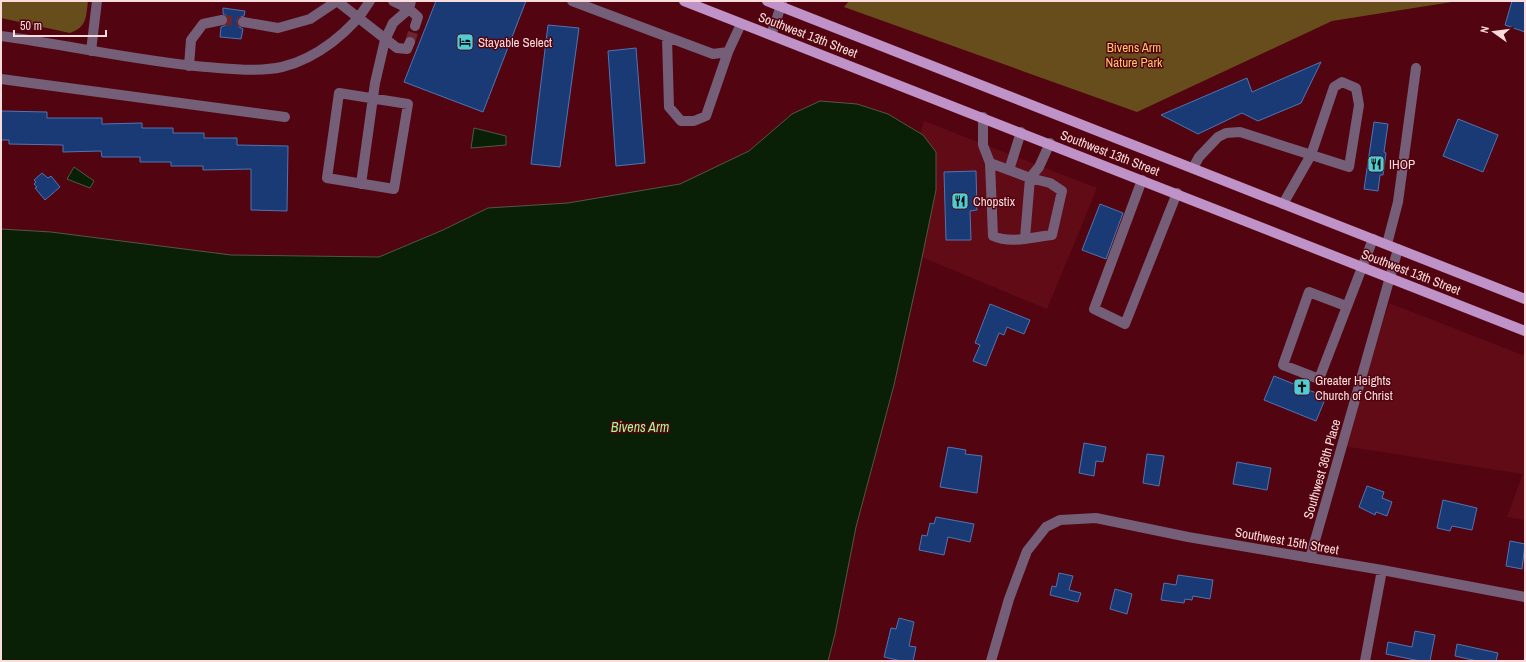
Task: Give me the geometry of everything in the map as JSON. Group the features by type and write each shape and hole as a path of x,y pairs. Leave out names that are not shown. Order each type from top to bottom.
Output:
{"main road":[{"name":"Southwest 13th Street","path":"684,1 1525,330"},
{"name":"Southwest 13th Street","path":"767,1 783,3 1283,204 1525,298"}],"street":[{"path":"91,50 97,1"},
{"path":"243,22 278,28 310,19 337,1 397,48 407,49 410,42"},
{"path":"1,36 189,66 235,70 282,67 312,55 342,34 370,1"},
{"path":"393,1 410,5 418,17 415,26"},
{"path":"572,1 667,38 713,54 728,52"},
{"path":"771,34 783,3"},
{"path":"361,184 373,97 385,40 392,23 410,5"},
{"path":"189,66 191,40 202,24 222,20"},
{"path":"667,38 670,107 682,121 694,121 706,116 728,52 741,24"},
{"path":"1387,244 1398,202 1416,68"},
{"path":"1,79 285,117"},
{"path":"1193,168 1209,144 1218,137 1226,133 1240,132 1311,155 1349,167 1359,105 1356,88 1342,82 1334,87 1311,155 1283,204"},
{"path":"339,93 373,97 408,104 394,189 361,184 327,178 339,93"},
{"path":"983,117 983,146 990,163 993,236 1004,241 1052,235 1062,190 1050,183 1030,178 990,163"},
{"path":"1009,170 1021,132"},
{"path":"1025,238 1030,178 1039,166 1050,144"},
{"path":"1142,180 1094,309 1125,324 1177,194"},
{"path":"1346,306 1309,292 1283,365 1319,379 1361,266 1373,239"},
{"name":"Southwest 36th Place","path":"1310,558 1398,249"},
{"name":"Southwest 15th Street","path":"991,661 1009,598 1027,551 1046,527 1060,520 1096,518 1188,537 1382,570 1525,597"},
{"path":"1365,661 1382,570"}],"shaded area":[{"path":"924,121 1097,188 1047,309 900,248 918,142"},
{"path":"1389,303 1525,356 1525,520 1507,517 1523,474 1343,446"}],"green space":[{"path":"1,1 88,1 85,21 80,28 70,33 1,18"},
{"name":"Bivens Arm Nature Park","path":"849,1 1458,1 1332,21 1137,112 844,7"}],"water":[{"name":"Bivens Arm","path":"820,101 857,104 888,114 923,135 936,152 936,190 919,272 894,385 856,527 835,634 828,661 1,661 1,229 51,232 231,255 379,257 443,230 488,208 568,203 680,184 749,151 792,114"},
{"path":"474,128 506,136 506,145 471,148"},
{"path":"74,167 94,181 90,188 67,179"}],"building":[{"name":"Stayable Select","path":"436,1 526,1 483,112 404,82"},
{"path":"1512,1 1525,1 1525,32 1505,25"},
{"path":"223,8 245,11 244,16 238,18 237,21 239,27 243,29 241,39 220,37 221,27 226,25 228,22 227,16 223,14"},
{"name":"Stayable Select","path":"548,25 579,28 560,167 531,164"},
{"path":"636,48 645,163 616,166 608,51"},
{"path":"1321,62 1301,103 1258,121 1242,113 1198,134 1161,115 1247,78 1252,92"},
{"path":"1,111 47,112 47,118 102,118 102,124 142,123 142,128 173,128 173,133 204,133 204,138 237,138 237,145 288,146 287,211 251,210 251,169 203,170 203,166 171,166 171,162 140,162 140,157 102,157 101,151 63,152 63,145 9,144 9,140 1,140"},
{"path":"1458,119 1498,135 1483,172 1443,156"},
{"name":"IHOP","path":"1374,122 1388,124 1384,152 1386,153 1383,175 1380,175 1378,191 1364,189"},
{"path":"976,171 977,210 970,211 971,240 946,240 944,172"},
{"path":"42,173 48,178 51,176 60,187 45,200 35,188 37,187 34,184 36,182 34,180"},
{"path":"1100,204 1123,213 1106,259 1082,250"},
{"path":"990,304 1030,320 1024,334 1007,327 1004,335 999,333 986,366 973,361 980,345 975,343"},
{"path":"1274,376 1326,397 1316,421 1264,400"},
{"path":"1084,443 1106,447 1103,462 1096,461 1094,476 1079,473"},
{"path":"948,447 966,450 965,454 982,456 977,493 940,487"},
{"path":"1147,454 1164,456 1159,486 1143,483"},
{"path":"1237,462 1271,468 1267,490 1233,484"},
{"path":"1367,486 1384,492 1382,498 1392,502 1387,516 1376,512 1375,515 1359,507"},
{"path":"1443,500 1477,508 1472,530 1452,526 1450,531 1437,528"},
{"path":"936,517 974,524 970,542 948,537 944,555 919,550 922,535 927,536 930,523 934,524"},
{"path":"1510,541 1525,544 1522,569 1506,566"},
{"path":"1059,573 1073,576 1069,590 1081,593 1078,602 1050,595 1052,586 1056,587"},
{"path":"1178,575 1213,580 1210,599 1193,596 1192,600 1185,599 1184,603 1161,600 1164,583 1176,585"},
{"path":"1115,589 1132,594 1127,614 1110,609"},
{"path":"899,618 914,622 909,646 916,647 913,661 901,661 884,657 891,628 896,629"},
{"path":"1415,631 1435,635 1430,661 1420,661 1386,654 1388,642 1412,647"},
{"path":"1457,644 1498,653 1496,661 1477,661 1455,656"}],"tunnel":[{"path":"222,20 243,22"},
{"path":"410,42 415,26"}],"place":[{"name":"Stayable Select","path":"465,42"},
{"name":"IHOP","path":"1376,164"},
{"name":"Chopstix","path":"960,201"},
{"name":"Greater Heights Church of Christ","path":"1302,387"}]}
